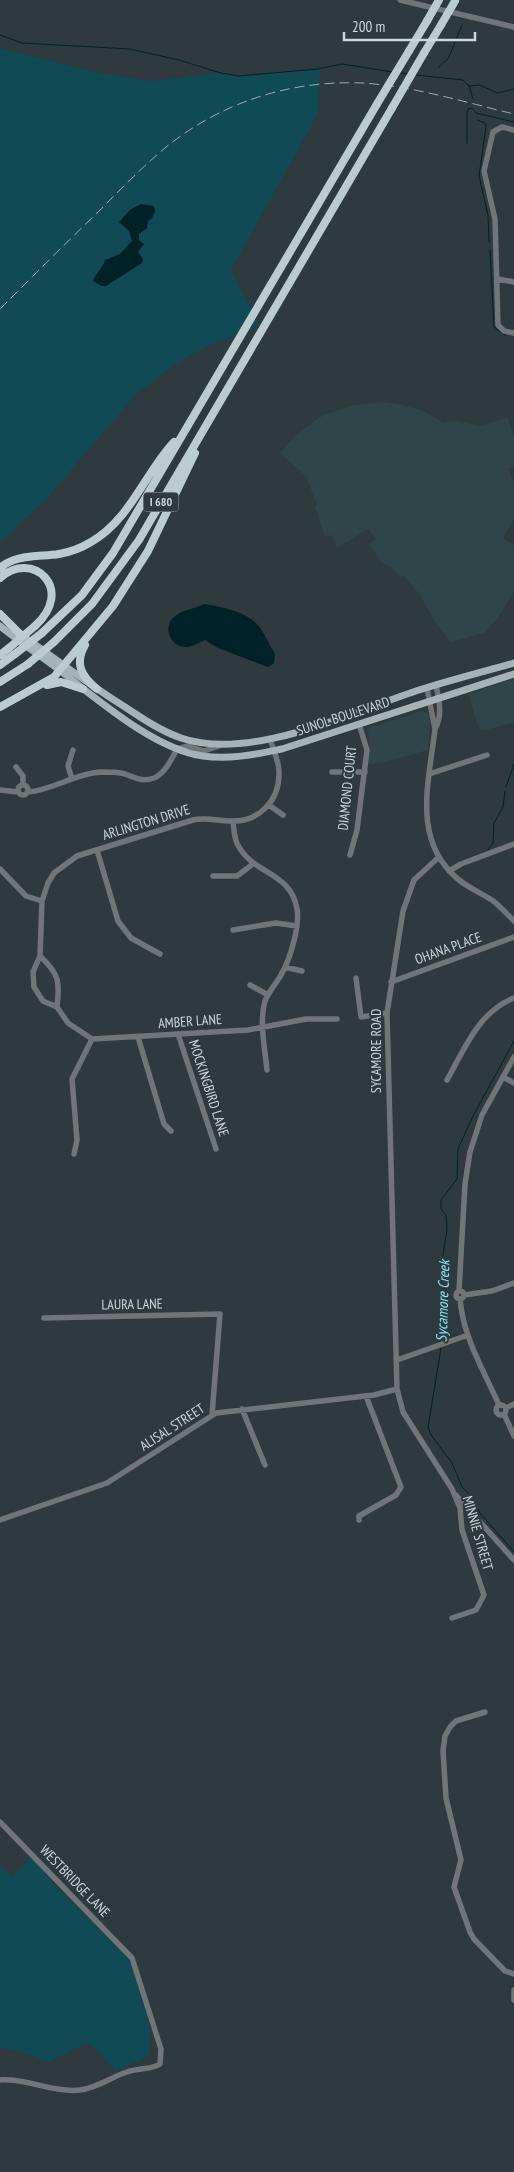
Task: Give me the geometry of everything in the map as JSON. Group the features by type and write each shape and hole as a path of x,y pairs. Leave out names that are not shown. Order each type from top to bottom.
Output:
{"highway":[{"name":"I 680","path":"0,665 42,633 82,595 113,553 439,0"},
{"name":"I 680","path":"0,682 28,664 54,642 92,604 124,562 455,1"},
{"path":"0,707 48,682 89,637 124,590 148,550 218,405"},
{"path":"0,576 18,559 72,551 100,537 122,515 172,444 184,432"},
{"path":"0,576 17,568 26,568 42,574 48,581 52,591 51,606 35,626 0,655"},
{"path":"0,614 20,634"},
{"path":"89,637 82,651 80,667 86,681 97,689"},
{"path":"11,701 55,683 70,684 83,689"}],"main road":[{"name":"SUNOL BOULEVARD","path":"0,619 61,668 83,689 152,736 178,749 202,756 223,757 274,751 514,674"},
{"name":"SUNOL BOULEVARD","path":"0,626 61,668 168,733 218,746 242,745 270,739 436,685 514,663"}],"street":[{"path":"400,0 514,27"},
{"path":"514,130 502,127 494,132 484,171 495,219 498,325 504,330 514,333"},
{"path":"498,279 514,282"},
{"path":"436,685 441,706 435,729 425,805 428,831 439,857 449,871 464,883 492,900 514,921"},
{"path":"427,688 435,729"},
{"name":"DIAMOND COURT","path":"350,854 357,830 367,750 359,724"},
{"path":"270,739 279,772 275,796 268,805 283,816"},
{"name":"SUNOL BOULEVARD","path":"178,749 188,746 204,751 218,746"},
{"path":"0,790 18,792 23,795 100,772 121,773 139,780 156,777 166,767 178,749"},
{"path":"72,779 68,766 73,750"},
{"path":"429,774 487,755"},
{"path":"16,767 23,776 23,785"},
{"path":"332,772 365,772"},
{"path":"23,785 28,788 28,792"},
{"path":"18,792 19,787 23,785"},
{"name":"ARLINGTON DRIVE","path":"42,901 48,883 54,873 77,856 193,820 208,818 233,821 256,815 268,805"},
{"path":"233,821 239,848 254,864 281,880 289,889 296,903 297,926 285,967 268,995 263,1011 266,1070"},
{"path":"449,871 461,864 514,844"},
{"path":"97,850 118,921 131,938 160,954"},
{"name":"SYCAMORE ROAD","path":"397,1389 387,1013 406,902 414,880 439,857"},
{"path":"213,876 237,876 254,864"},
{"path":"0,869 3,876 26,896 42,901 40,956 33,972 34,987 43,1001 57,1007 68,1023 92,1039 72,1079 77,1140 74,1154"},
{"path":"233,930 276,923 297,926"},
{"name":"OHANA PLACE","path":"392,982 514,937"},
{"path":"40,956 51,966 59,979 57,1007"},
{"path":"285,967 302,971"},
{"path":"356,978 361,1017 387,1013"},
{"path":"250,985 268,995"},
{"path":"447,1080 482,1021 500,1005 514,998"},
{"name":"AMBER LANE","path":"92,1039 264,1028 306,1020 337,1019"},
{"name":"MOCKINGBIRD LANE","path":"178,1034 216,1149"},
{"path":"138,1037 164,1124 171,1131"},
{"path":"514,1057 482,1115 470,1152 465,1184 461,1295 461,1312 468,1335 499,1405 503,1405 514,1436"},
{"path":"503,1077 514,1083"},
{"path":"461,1295 492,1291 514,1283"},
{"name":"LAURA LANE","path":"44,1318 220,1314 212,1415"},
{"path":"397,1360 468,1335"},
{"name":"ALISAL STREET","path":"0,1520 107,1482 212,1415 242,1409 366,1396 397,1389"},
{"name":"MINNIE STREET","path":"397,1389 402,1412 452,1489 460,1508 462,1530 484,1595 476,1610 452,1618"},
{"path":"359,1520 359,1516 396,1495 401,1487 366,1396"},
{"path":"499,1405 496,1412 500,1415 514,1404"},
{"path":"242,1409 265,1465"},
{"path":"452,1489 470,1512 514,1560"},
{"path":"486,1712 456,1721 445,1736 443,1751 446,1798 462,1860 454,1887 474,1939 505,1971 514,1974"},
{"name":"WESTBRIDGE LANE","path":"0,1822 132,1958 161,2049 160,2064 154,2068 141,2068 125,2072 97,2086 82,2090 68,2090 26,2082 0,2080"},
{"path":"514,1990 514,2000"}],"shaded area":[{"path":"0,48 100,73 151,81 219,73 246,76 320,69 318,114 231,270 259,326 213,344 182,360 138,392 49,496 0,543"},
{"path":"141,204 154,206 155,211 152,218 148,221 147,228 139,234 139,240 144,244 138,252 143,259 142,263 106,286 101,286 93,281 105,260 120,254 132,241 129,231 119,222 130,210"},
{"path":"383,402 421,410 443,422 457,421 481,426 507,417 514,436 514,466 508,469 514,483 514,519 503,538 514,545 514,592 497,619 484,633 451,642 435,622 420,595 404,576 401,578 391,567 382,563 369,544 376,539 368,529 337,548 332,535 325,537 315,507 317,505 306,476 280,453 296,435 320,417 349,406"},
{"path":"204,604 236,611 256,623 275,654 274,663 268,667 218,648 205,640 187,647 177,645 170,637 169,623 179,613"},
{"path":"514,679 514,722 486,730 479,729 468,694"},
{"path":"422,711 428,713 430,717 428,750 386,762 368,764 370,750 368,728"},
{"path":"30,1857 46,1872 53,1883 126,1955 131,1964 150,2026 149,2056 116,2071 93,2046 85,2044 49,2062 15,2050 0,2048 0,1866 12,1877"}],"waterway":[{"path":"439,67 448,59 462,25"},
{"path":"0,35 22,43 130,49 238,76 318,69 342,64 392,72"},
{"path":"401,73 409,74"},
{"path":"416,75 463,80 469,86 480,85 497,93 514,89"},
{"path":"469,86 473,99"},
{"path":"467,143 468,109 472,108 476,113 514,122"},
{"path":"477,120 485,123 486,127 479,176 488,215 489,242"},
{"path":"490,250 494,327 506,336"},
{"name":"Sycamore Creek","path":"506,787 514,764"},
{"name":"Sycamore Creek","path":"488,850 493,843 494,823 503,807 505,791"},
{"name":"Sycamore Creek","path":"440,1341 444,1304 441,1282 444,1267 442,1262 447,1229 446,1215 441,1209 441,1200 457,1179 458,1149 473,1116 514,1041"},
{"name":"Sycamore Creek","path":"441,1348 428,1427 431,1435 452,1463 462,1487 470,1495 480,1513 514,1552"}],"railway":[{"path":"0,309 130,180 165,148 209,118 233,106 283,90 309,85 362,83 400,87 514,114"}]}
